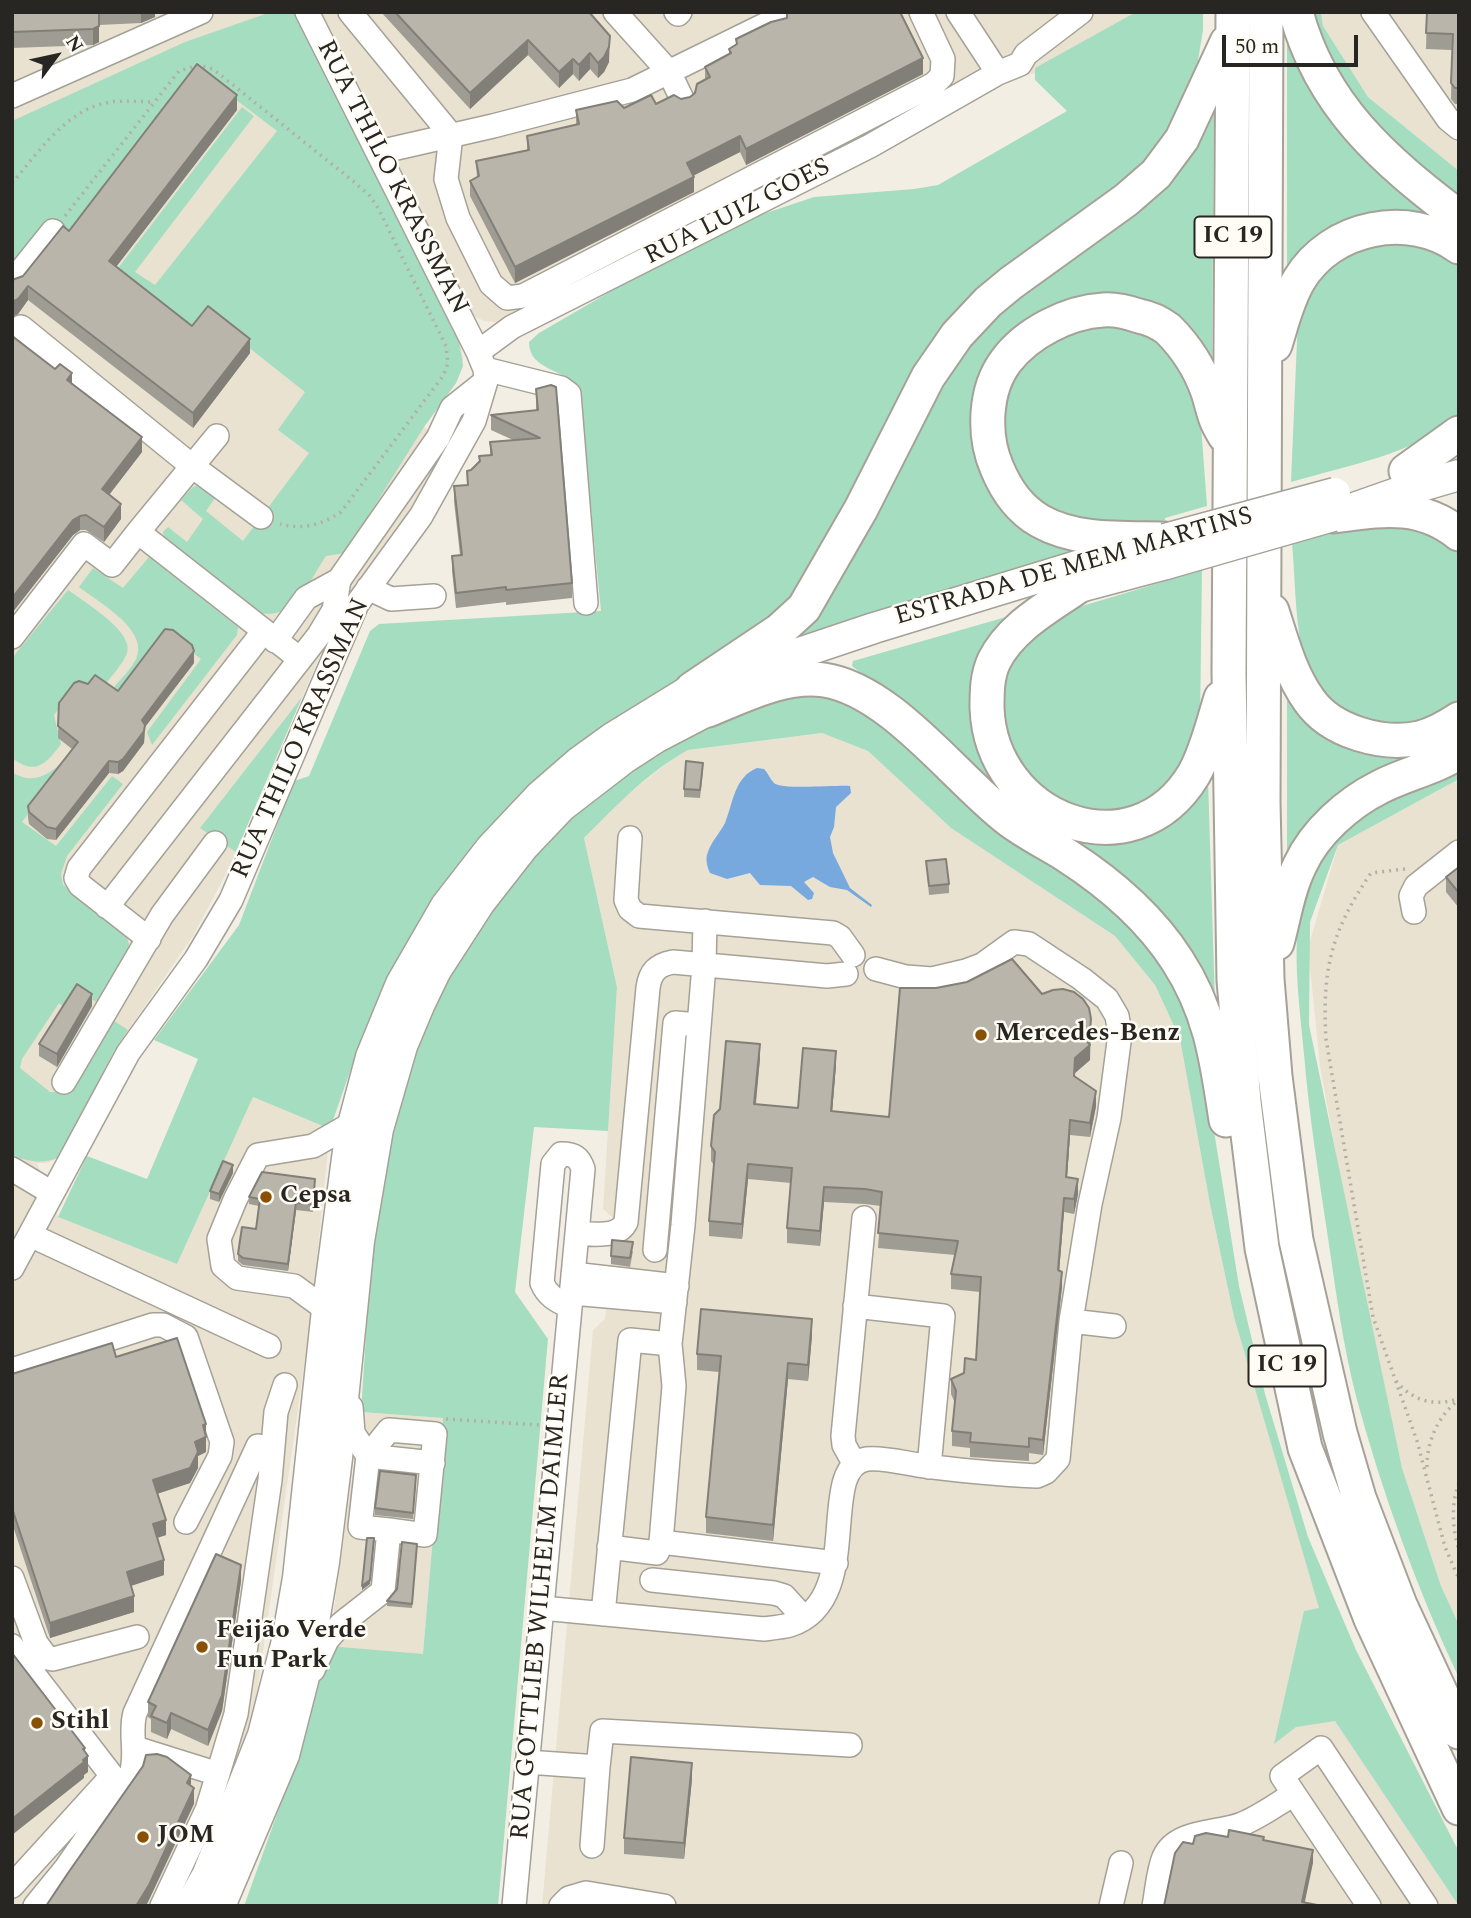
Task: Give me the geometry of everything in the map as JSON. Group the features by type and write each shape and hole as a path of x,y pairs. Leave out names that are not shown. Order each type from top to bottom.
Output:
{"highway":[{"name":"IC 19","path":"1266,12 1263,802 1267,979 1275,1076 1296,1240 1340,1433 1360,1498 1400,1605 1459,1732"},
{"path":"1296,12 1312,56 1329,91 1348,117 1387,160 1459,216"},
{"name":"IC 19","path":"1232,21 1229,673 1234,980 1244,1102 1262,1248 1305,1448 1371,1619 1459,1808"},
{"path":"700,699 804,608 861,509 928,377 957,335 988,302 1011,283 1126,200 1156,174 1182,139 1232,21"},
{"path":"1265,378 1294,291 1310,264 1324,251 1377,227 1428,230 1459,247"},
{"path":"1166,552 1063,530 1041,522 1014,499 995,462 988,420 990,397 1005,362 1023,344 1065,318 1104,309 1148,318 1166,327 1193,360 1207,390 1214,418 1231,444"},
{"path":"1406,471 1459,433"},
{"path":"1334,504 1421,513 1440,520 1459,534"},
{"path":"1262,579 1297,681 1310,702 1336,725 1356,733 1381,738 1409,739 1429,735 1459,719"},
{"path":"1077,587 1014,633 994,662 988,686 988,721 992,742 1001,763 1020,791 1058,817 1074,824 1109,827 1139,820 1163,807 1194,774 1229,673"},
{"path":"700,699 813,679 841,684 870,697 924,741 992,806 1099,878 1153,929 1177,960 1209,1026 1252,1268 1275,1359 1305,1448"},
{"path":"1267,979 1300,864 1316,841 1334,820 1364,796 1459,752"}],"main road":[{"name":"ESTRADA DE MEM MARTINS","path":"1334,504 1406,471 1459,455"},
{"name":"ESTRADA DE MEM MARTINS","path":"700,699 874,628 1166,552 1334,504 1397,493 1459,475"},
{"name":"ESTRADA DE MEM MARTINS","path":"700,699 1077,587 1166,552"},
{"path":"190,1906 207,1876 262,1735 286,1641 298,1578 327,1310 353,1123 371,1057 401,984 446,906 469,874 517,819 578,763 614,737 700,699"},
{"path":"220,1906 284,1755 306,1670 324,1562 359,1241 378,1129 402,1046 436,970 480,902 523,848 562,806 700,699"}],"street":[{"path":"12,96 201,12"},
{"name":"RUA THILO KRASSMAN","path":"12,1268 128,1053 196,959 231,900 349,622 368,589 421,516 474,421 483,367 379,152 307,12"},
{"path":"350,12 451,135 446,179 458,218 491,285 507,298 523,296 723,179 934,84 942,76 943,59 921,12"},
{"path":"615,12 669,72 683,101"},
{"path":"379,152 632,90 791,12"},
{"path":"958,12 998,73"},
{"name":"RUA LUIZ GOES","path":"339,580 438,438 452,408 513,327 870,146 998,73 1020,64 1027,54 1081,12"},
{"path":"1373,12 1448,119 1459,128"},
{"path":"12,282 53,231"},
{"path":"20,327 192,466 261,517"},
{"path":"483,367 561,388 569,394 586,603"},
{"path":"12,637 84,544 111,565 217,436"},
{"path":"138,532 300,659"},
{"path":"149,939 80,886 76,878 79,868 269,636 306,598 339,580"},
{"path":"107,907 318,635 334,610 339,580"},
{"path":"368,589 391,599 434,596"},
{"path":"542,1608 764,1629 790,1625 812,1612 829,1590 836,1563 845,1477 854,1464 868,1459 1037,1476 1053,1466 1060,1450 1071,1321 1090,1204 1116,1073 1119,1034 1117,1016 1107,999 1029,944 1021,942 1008,946 982,965 948,976 932,979 905,977 876,969 872,979 863,984 853,982 840,937 833,933 639,916 630,909 626,900 630,838"},
{"path":"64,1082 162,915 215,843"},
{"path":"1414,912 1411,896 1416,886 1459,852"},
{"path":"644,1618 659,1547 674,1386 670,1344 690,1144 705,922"},
{"path":"577,1234 617,1233 626,1223 649,976 663,964 673,962 827,976 850,965"},
{"path":"655,1250 675,1023 699,1025"},
{"path":"327,1310 294,1286 237,1278 223,1266 219,1239 234,1200 258,1155 313,1146 353,1123"},
{"path":"664,1141 690,1144"},
{"name":"RUA GOTTLIEB WILHELM DAIMLER","path":"514,1906 572,1292 583,1169 580,1160 572,1154 561,1154 553,1164 542,1283 546,1292 554,1299 572,1292"},
{"path":"12,1169 52,1193"},
{"path":"854,1464 844,1446 843,1436 863,1218"},
{"path":"30,1235 269,1346"},
{"path":"572,1292 676,1294"},
{"path":"855,1306 943,1316 929,1467"},
{"path":"1071,1321 1114,1326"},
{"path":"12,1370 153,1325 163,1325 186,1337 190,1342 222,1442 220,1456 186,1522"},
{"path":"603,1614 630,1340 670,1344"},
{"path":"349,1341 351,1423 357,1441 368,1456 433,1463"},
{"path":"162,1906 207,1810 236,1714 276,1412 285,1385"},
{"path":"389,1430 435,1434 425,1535 360,1527 368,1456 389,1430"},
{"path":"35,1906 66,1867 131,1774 135,1762 135,1713 258,1446 272,1453"},
{"path":"295,1711 327,1640 341,1624 383,1591 389,1530"},
{"path":"609,1547 659,1547 836,1563"},
{"path":"12,1578 36,1643 47,1658 53,1659 137,1637"},
{"path":"652,1580 774,1593 784,1596 804,1618"},
{"path":"12,1646 113,1776 12,1886"},
{"path":"592,1846 602,1731 850,1745"},
{"path":"135,1748 218,1774"},
{"path":"1369,1906 1282,1776 1321,1748 1426,1906"},
{"path":"527,1762 598,1768"},
{"path":"1154,1906 1164,1857 1172,1847 1185,1838 1226,1830 1245,1823 1294,1794"},
{"path":"1111,1906 1121,1863"},
{"path":"561,1906 569,1898 586,1893 664,1906"}],"path":[{"path":"53,231 179,71 199,65 213,69 370,196 446,346 448,363 443,376 341,512 316,526 301,527 284,525 261,517"},
{"path":"12,183 57,131 78,115 99,104 113,101 155,102"},
{"path":"1407,868 1371,873 1352,901 1337,932 1324,999 1326,1039 1373,1317 1428,1478 1445,1547 1459,1579"},
{"path":"1391,1373 1406,1392 1421,1400 1437,1403 1459,1399"},
{"path":"1428,1478 1430,1439 1442,1416 1459,1399"},
{"path":"435,1434 441,1421 449,1418 559,1427"},
{"path":"1458,1486 1454,1527 1459,1550"}],"shaded area":[{"path":"12,12 299,12 459,341 463,356 463,366 456,383 424,427 451,447 418,503 339,612 227,872 193,936 114,1051 54,1160 37,1163 58,1217 177,1264 253,1097 330,1129 311,1319 255,1707 231,1780 174,1906 12,1906"},
{"path":"320,12 1151,12 1044,72 1022,76 1013,63 496,322 484,321 470,314"},
{"path":"1321,12 1459,12 1459,171 1368,97 1323,26"},
{"path":"823,733 868,751 951,828 1115,936 1155,985 1180,1039 1234,1317 1320,1609 1459,1906 542,1906 593,1330 605,1319 613,1233 612,1217 603,1209 617,987 584,838 622,799 675,757 688,750"},
{"path":"1459,779 1459,1625 1441,1586 1402,1468 1374,1365 1320,1066 1308,948 1338,845"},
{"path":"361,1412 443,1418 423,1655 329,1646"}],"green space":[{"path":"271,12 299,12 459,341 463,366 456,383 424,427 345,553 326,556 305,589 289,607 268,614 254,611 165,544 163,532 168,527 187,542 203,519 181,500 193,487 205,483 219,492 206,511 243,541 309,453 278,430 305,392 209,316 191,336 112,276 242,107 254,116 135,272 155,285 277,131 201,73 68,240 12,276 12,121 185,42"},
{"path":"1136,12 1203,12 1203,30 1194,85 1168,140 1128,183 994,281 809,579 777,615 738,644 599,729 560,758 516,800 464,860 406,948 362,1037 330,1129 253,1097 177,1264 58,1217 87,1156 147,1179 198,1059 154,1040 239,925 294,781 309,776 370,631 379,624 601,611 579,388 535,359 529,342 539,333 718,229 814,197 938,185 1067,111 1035,80 1035,68"},
{"path":"1311,12 1321,12 1323,26 1368,97 1459,171 1459,201 1389,145 1345,92"},
{"path":"1287,29 1452,221 1424,217 1287,272"},
{"path":"1214,111 1212,361 1186,328 1038,318 981,444 1081,547 1074,553 795,638 950,360 1207,114"},
{"path":"1409,237 1459,259 1459,417 1441,430 1400,450 1291,482 1298,317 1306,294 1339,255"},
{"path":"1079,325 1138,325 1177,359 1200,412 1207,506 1130,528 1096,527 1030,502 1004,453 1002,410 1015,371 1030,351"},
{"path":"1399,521 1459,545 1459,705 1422,722 1399,726 1363,721 1348,714 1334,705 1313,679 1299,633 1292,543 1332,531"},
{"path":"149,557 238,627 237,635 152,745 147,732 201,659 167,633 119,695 112,690 136,659 136,638 120,618 79,587 93,568 123,588"},
{"path":"1202,570 1200,724 1184,764 1158,792 1115,815 1065,808 1019,771 1003,724 1001,689 1014,651 1056,617 1079,607"},
{"path":"68,590 116,627 127,645 127,653 105,685 75,688 54,715 61,744 45,762 34,767 28,766 12,758 12,658"},
{"path":"1013,615 979,712 1067,833 1208,780 1215,1003 929,728 852,666 853,661"},
{"path":"1287,684 1309,716 1447,739 1297,850 1287,852"},
{"path":"773,695 852,696 1077,873 1154,944 1199,1038 1239,1286 1265,1394 1308,1537 1356,1650 1459,1852 1459,1906 1335,1721 1296,1727 1274,1744 1304,1611 1319,1608 1234,1317 1180,1039 1155,985 1115,936 951,828 868,751 822,733 688,750 646,779 584,838 617,987 608,1131 534,1127 515,1292 548,1339 498,1906 244,1906 303,1742 329,1646 423,1654 443,1418 361,1412 374,1210 394,1112 420,1033 481,918 551,835 620,778 676,740"},
{"path":"302,697 236,852 200,828"},
{"path":"62,762 67,763 22,822 56,846 112,776 123,784 67,856 61,874 63,885 127,937 131,951 100,1004 76,991 65,1008 59,1003 22,1059 20,1068 50,1092 65,1092 111,1019 128,1030 114,1051 60,1157 36,1161 12,1156 12,772 26,778 39,777"},
{"path":"1459,768 1459,779 1338,845 1310,922 1309,1025 1402,1468 1441,1586 1459,1625 1459,1678 1402,1541 1367,1436 1352,1380 1311,1123 1300,1010 1297,941 1303,896 1309,876 1330,843 1349,822 1369,805 1388,794"}],"water":[{"path":"757,768 764,769 778,785 850,786 851,793 836,807 830,837 833,853 850,888 872,905 871,907 847,890 830,887 813,877 804,882 814,893 812,899 808,900 791,886 760,885 750,873 727,879 710,873 707,865 709,848 725,823 739,784 749,772"}],"building":[{"path":"12,12 99,12 99,26 93,29 12,32"},
{"path":"395,12 589,12 610,36 609,47 598,63 590,53 579,65 573,59 559,72 528,40 470,93"},
{"path":"790,12 900,12 923,58 746,149 740,136 687,163 694,177 515,267 470,181 479,176 476,161 529,150 527,136 579,124 576,110 617,101 624,108 651,95 656,104 674,95 681,99 690,97 695,93 697,84 710,77 705,67 731,53 729,49 737,44 736,39 771,22 787,18"},
{"path":"1427,12 1459,12 1459,88 1455,88 1451,83 1453,34 1426,33"},
{"path":"197,64 237,95 109,261 192,326 208,306 250,339 193,413 28,286 18,299 12,302 12,280 23,276 63,226 69,231"},
{"path":"12,336 55,369 60,364 72,373 67,380 142,437 102,489 121,504 104,527 86,515 73,520 12,598"},
{"path":"551,385 556,387 572,583 456,593 452,556 462,555 454,486 468,485 467,471 480,461 479,456 492,455 490,442 540,438 491,415 538,410 536,389"},
{"path":"165,629 173,630 192,645 194,651 142,720 144,731 123,759 118,762 109,761 56,829 47,827 29,812 28,806 78,742 58,726 59,703 74,683 79,681 88,684 95,675 118,691"},
{"path":"686,761 703,763 700,790 684,789"},
{"path":"946,859 949,884 929,886 926,861"},
{"path":"1459,867 1459,893 1446,877"},
{"path":"1012,959 1042,994 1063,989 1074,992 1089,1008 1090,1030 1085,1039 1090,1045 1075,1058 1074,1076 1096,1091 1090,1123 1070,1120 1066,1177 1078,1179 1074,1199 1064,1198 1058,1270 1062,1272 1043,1440 1029,1438 1029,1447 970,1442 971,1433 952,1431 956,1391 951,1379 964,1373 965,1358 976,1360 981,1277 951,1274 958,1241 878,1233 882,1192 865,1189 824,1187 820,1231 787,1228 792,1168 748,1164 742,1224 709,1221 715,1152 711,1146 714,1115 720,1109 726,1041 760,1044 754,1104 798,1108 803,1048 836,1051 831,1111 889,1117 900,988 936,988 967,982"},
{"path":"77,984 92,994 57,1054 39,1044"},
{"path":"223,1161 233,1165 219,1194 210,1191"},
{"path":"262,1172 315,1179 313,1204 296,1203 288,1264 243,1258 238,1254 242,1227 256,1229 260,1199 249,1197"},
{"path":"612,1240 633,1242 630,1258 611,1256"},
{"path":"701,1309 812,1319 808,1365 788,1363 773,1525 706,1517 721,1356 697,1354"},
{"path":"177,1338 206,1424 203,1425 206,1437 195,1442 198,1452 190,1468 153,1480 166,1520 153,1524 164,1560 127,1572 134,1596 50,1623 12,1508 12,1374 112,1343 116,1357"},
{"path":"380,1471 416,1475 413,1513 375,1508"},
{"path":"367,1538 374,1538 370,1580 362,1586"},
{"path":"402,1542 417,1544 412,1604 387,1601 397,1589"},
{"name":"Feijão Verde Fun Park","path":"216,1554 241,1565 222,1695 208,1730 171,1713 167,1723 151,1716 156,1706 148,1702"},
{"path":"12,1653 85,1748 83,1749 88,1756 12,1819"},
{"name":"JOM","path":"146,1755 167,1757 191,1775 187,1783 194,1788 149,1885 136,1906 46,1906 143,1766"},
{"path":"631,1757 692,1763 684,1843 624,1838"},
{"path":"1229,1830 1313,1850 1302,1902 1322,1906 1164,1906 1175,1853 1183,1842 1193,1844 1195,1836 1206,1833 1228,1837"}],"place":[{"name":"Mercedes-Benz","path":"981,1035"},
{"name":"Cepsa","path":"266,1197"},
{"name":"Feijão Verde Fun Park","path":"202,1647"},
{"name":"Stihl","path":"37,1723"},
{"name":"JOM","path":"143,1837"}]}
